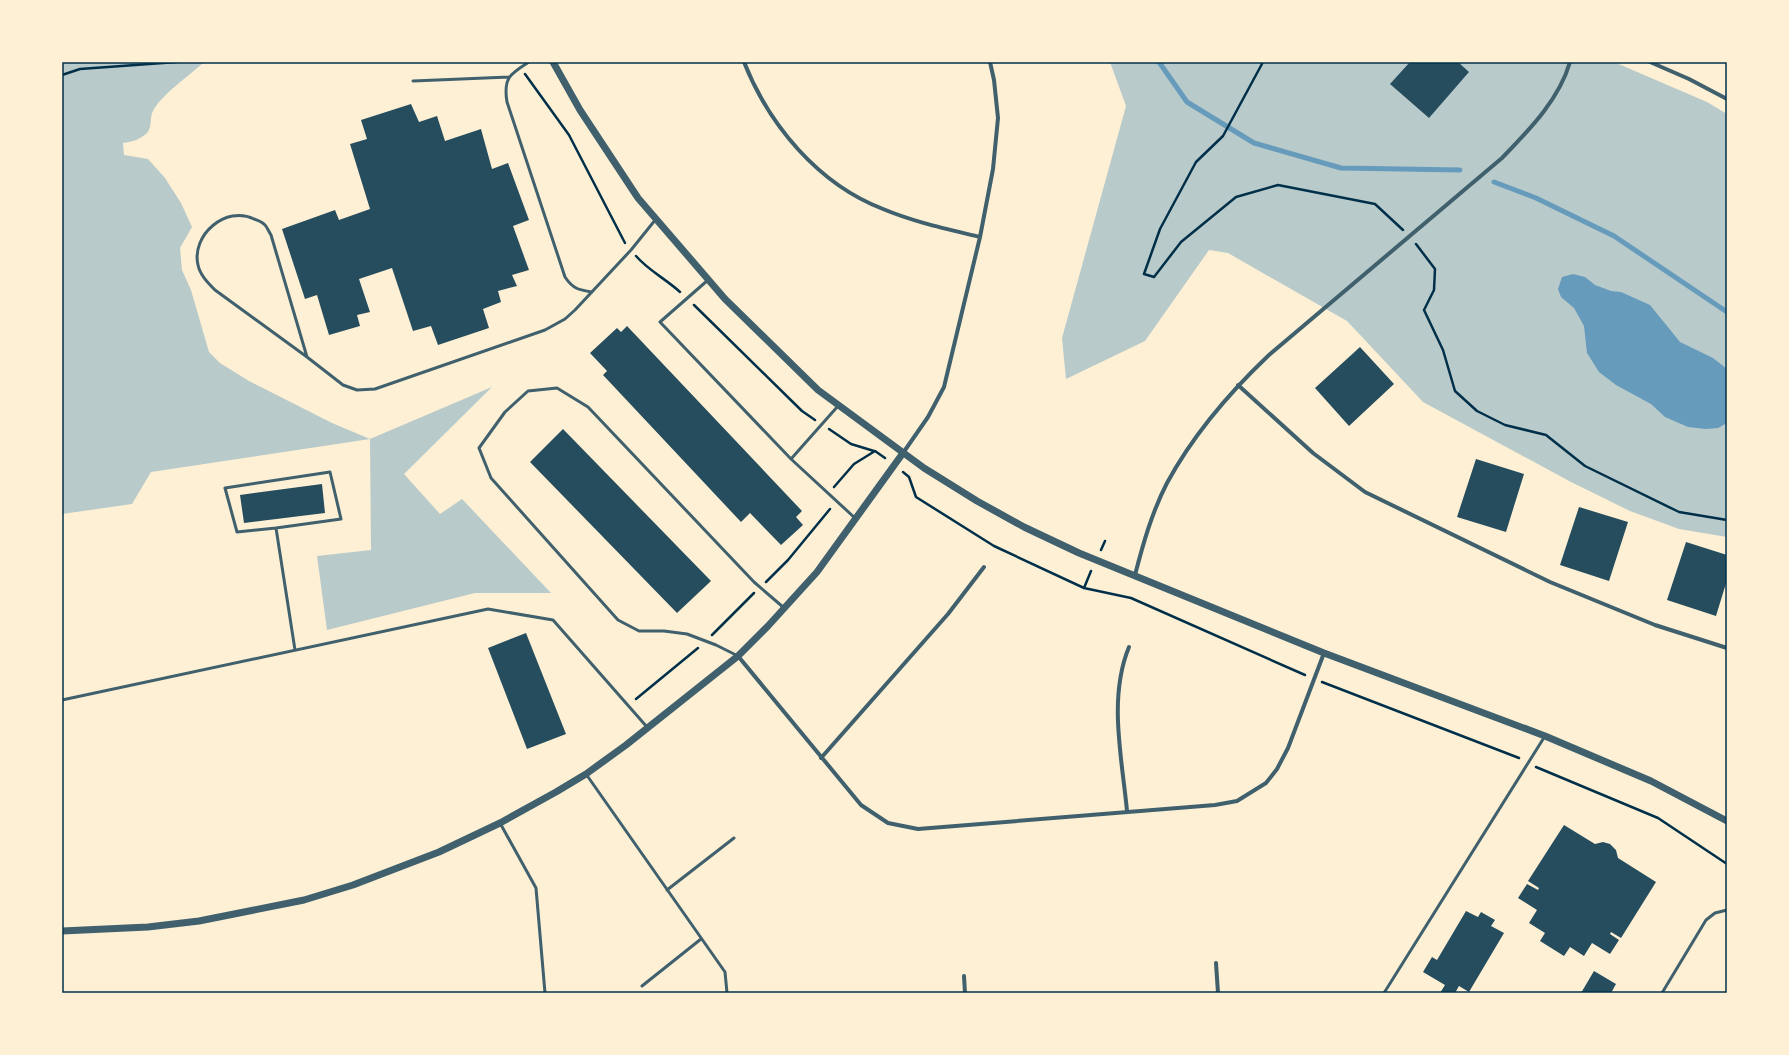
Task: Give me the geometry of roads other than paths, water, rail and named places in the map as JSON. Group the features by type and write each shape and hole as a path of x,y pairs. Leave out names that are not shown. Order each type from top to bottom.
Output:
{"street":[{"path":"553,62 580,110 638,198 708,280 793,367 838,406 903,453 977,501 1024,528 1079,553 1324,653 1545,736 1652,780 1727,821"},
{"path":"744,62 766,108 787,137 811,162 846,190 881,209 918,222 980,237"},
{"path":"62,931 148,927 199,921 304,900 353,885 439,852 500,823 586,774 648,728 738,656 817,572 928,417 944,387 980,237 993,169 998,118 994,80 990,62"},
{"path":"1135,575 1147,530 1167,484 1189,447 1238,385 1270,355 1502,158 1535,124 1554,95 1570,62"},
{"path":"1650,62 1689,79 1727,99"},
{"path":"1238,385 1313,453 1365,492 1550,582 1655,625 1727,648"},
{"path":"820,758 948,614 984,567"},
{"path":"1127,811 1117,700 1122,663 1129,647"},
{"path":"738,656 820,758 861,805 888,823 918,829 1215,805 1237,801 1266,783 1278,769 1288,748 1324,653"},
{"path":"1216,963 1218,993"},
{"path":"964,976 966,993"}],"lane":[{"path":"529,62 509,76 504,88 506,102 560,264 570,285 575,289 592,292"},
{"path":"413,81 509,76"},
{"path":"307,357 271,235 264,224 250,217 231,216 215,223 204,235 196,251 198,266 204,279 215,290 343,385 357,390 375,389 545,330 564,319 592,292 631,250 656,219"},
{"path":"708,280 660,322 791,459 834,501 856,519"},
{"path":"738,656 687,634 664,631 639,631 618,620 491,478 480,448 505,412 528,392 557,388 588,408 760,588 784,608"},
{"path":"791,459 838,406"},
{"path":"330,472 341,519 276,528 238,532 225,488 330,472"},
{"path":"276,528 295,650"},
{"path":"62,700 488,609 553,620 648,728"},
{"path":"1384,993 1545,736"},
{"path":"586,774 725,972 727,993"},
{"path":"500,823 536,888 545,993"},
{"path":"668,890 734,838"},
{"path":"1662,993 1706,920 1715,913 1727,910"},
{"path":"642,986 701,939"}],"water":[{"path":"1573,274 1585,277 1595,285 1611,291 1621,292 1650,305 1680,342 1713,358 1727,369 1727,423 1718,428 1706,429 1688,427 1665,417 1651,404 1616,385 1599,372 1587,353 1584,326 1574,308 1561,297 1558,289 1562,277"}],"waterway":[{"path":"1159,62 1187,102 1254,143 1341,168 1460,170"},
{"path":"1494,182 1536,198 1614,236 1727,312"}]}
